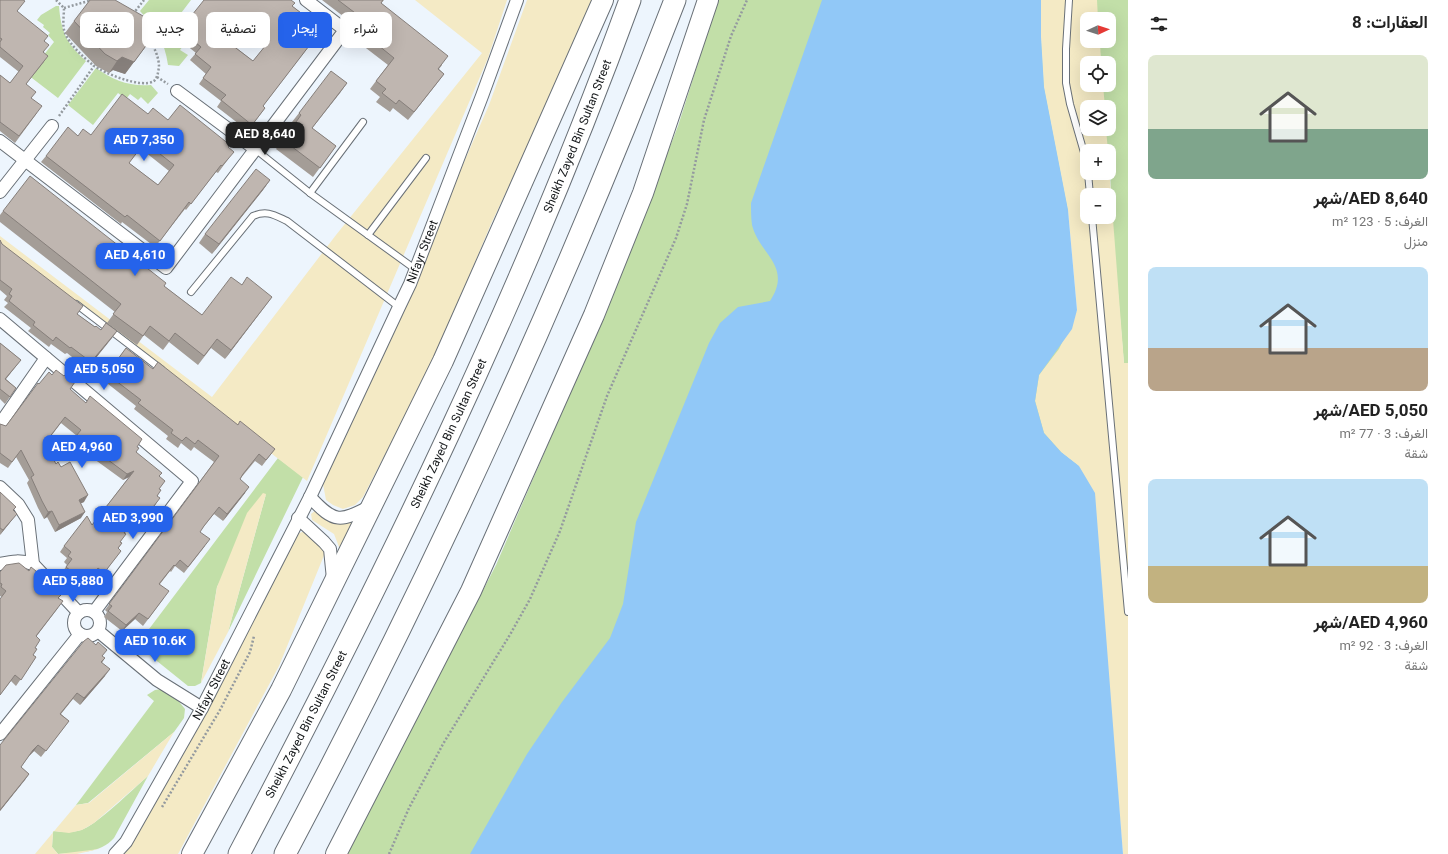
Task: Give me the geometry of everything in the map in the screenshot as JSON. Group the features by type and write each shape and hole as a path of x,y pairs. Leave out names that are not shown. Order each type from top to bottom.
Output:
{"highway":[{"name":"Sheikh Zayed Bin Sultan Street","path":"239,854 360,621 429,477 495,331 555,192 630,0"},
{"path":"285,854 394,642 471,483 534,343 597,195 675,0"}],"main road":[{"path":"192,854 281,690 443,361 604,0"},
{"path":"336,854 471,592 594,315 643,193 708,0"}],"street":[{"path":"0,142 166,268 345,30 306,0"},
{"name":"Nifayr Street","path":"115,854 126,842 202,708 310,497 415,270 517,0"},
{"path":"177,91 255,149"},
{"path":"0,192 52,126"},
{"path":"0,319 192,481 94,612"},
{"path":"0,424 46,358"},
{"path":"0,487 18,504 28,520 33,564"},
{"path":"310,497 324,512 333,517 342,519 371,506"},
{"path":"298,518 330,549 333,584"},
{"path":"0,564 12,561 22,561 33,564 79,613"},
{"path":"86,610 94,612 100,621 98,631 91,636 80,634 74,624 79,613 86,610"},
{"path":"98,631 156,680 202,708"},
{"path":"0,734 80,634"}],"lane":[{"path":"1069,0 1066,83 1082,144"},
{"path":"310,193 363,122"},
{"path":"255,149 310,193 415,270"},
{"path":"368,235 426,158"},
{"path":"191,292 253,216 262,212 271,213 287,221 399,307"},
{"path":"1093,224 1128,612"},
{"path":"69,299 169,375"}],"path":[{"path":"56,0 64,8 64,32 70,42 94,66 109,74 132,81 152,82 158,74 159,64 154,48"},
{"path":"134,13 144,0"},
{"path":"389,854 409,808 443,744 530,598 557,538 607,396 676,238 687,204 704,120 731,36 747,0"},
{"path":"64,8 86,1 98,2"},
{"path":"52,126 94,66"}],"green space":[{"path":"149,0 191,0 182,12 142,12 142,13 140,11"},
{"path":"718,0 1041,0 1041,37 1044,87 1068,210 1061,452 1079,466 881,854 347,854 496,565 610,300 678,126"},
{"path":"1096,0 1128,0 1128,363 1124,364 1113,224 1116,224 1116,188 1111,188 1110,180 1116,180 1116,144 1106,144 1106,136 1116,136 1116,100 1103,100 1103,92 1116,92 1116,56 1100,56 1100,48 1116,48 1116,12 1097,12"},
{"path":"56,6 59,6 61,23 66,37 79,55 86,61 58,98 28,75 54,42 48,35 50,33 43,27 44,25 37,20 41,15"},
{"path":"182,48 180,50 188,55 179,66 168,65 164,49"},
{"path":"96,68 122,82 136,85 151,85 158,93 148,104 141,97 138,100 130,94 126,99 118,93 93,125 68,105"},
{"path":"278,458 303,477 228,632 266,494 217,587 201,683 195,686 188,686 137,645"},
{"path":"162,689 176,698 185,709 184,718 174,732 88,803 76,805 154,701 147,695 155,690"},
{"path":"148,776 114,838 108,843 95,850 58,854 52,847 53,831 74,832 88,827 115,806"}],"sand":[{"path":"415,0 507,0 488,58 307,481 0,244 0,236 212,397 336,235 482,53"},
{"path":"527,0 593,0 565,67 491,224 433,362 363,497 355,505 343,509 326,500 323,484 489,105"},
{"path":"1041,0 1097,0 1098,12 1080,12 1080,48 1100,48 1101,56 1080,56 1080,92 1104,92 1104,100 1080,100 1080,136 1107,136 1107,144 1080,144 1080,180 1110,180 1111,188 1080,188 1080,224 1113,224 1124,363 1128,363 1128,854 1123,854 1115,760 1079,466 1061,452 1044,433 1035,401 1039,375 1059,349 1077,310 1068,210 1044,87 1041,37"},
{"path":"263,493 266,494 228,632 201,683 217,587 247,513"},
{"path":"316,510 357,519 341,552 334,534 312,520 311,514"},
{"path":"302,532 311,534 317,538 325,553 279,666 178,854 123,854 130,848 295,535"},
{"path":"174,732 148,776 94,823 82,830 69,833 54,831 76,805 89,803"},
{"path":"53,833 52,847 58,854 35,854"},
{"path":"99,849 77,854 58,854"}],"water":[{"path":"822,0 1041,0 1041,37 1044,87 1068,210 1077,310 1072,329 1039,375 1035,401 1044,433 1061,452 1079,466 1095,493 1123,854 470,854 527,754 562,702 610,638 623,604 636,522 709,343 720,323 738,307 770,301 776,289 778,278 776,269 756,235 752,225 751,203"}],"building":[{"path":"0,0 25,1 17,11 48,36 44,41 49,45 43,52 48,56 26,84 36,92 31,98 42,106 19,136 0,122 0,75 10,83 23,66 0,47 0,42 2,39 0,38"},
{"path":"90,0 115,0 142,15 142,48 144,48 134,62 122,57 117,61 105,54 99,48 134,48 134,12 81,12"},
{"path":"204,0 291,0 295,3 292,6 300,12 278,12 278,48 307,48 263,106 265,108 252,125 221,100 226,95 203,78 211,67 195,54 201,47 198,45 198,12 194,12"},
{"path":"338,0 383,0 381,3 448,56 438,69 444,74 414,112 399,100 396,104 382,93 386,89 376,81 394,58 382,48 392,48 392,12 354,12"},
{"path":"80,13 80,27 74,21"},
{"path":"331,71 347,83 312,128 336,146 320,168 283,140 301,115 299,113"},
{"path":"122,94 148,114 153,108 168,120 180,105 230,145 228,147 234,152 222,166 221,165 191,204 189,202 160,241 127,215 125,217 46,156 68,127 78,136 83,129 91,135","holes":["145,142 174,165 158,185 129,163"]},
{"path":"256,169 270,180 219,244 205,234"},
{"path":"30,176 166,283 164,286 202,315 231,277 242,285 247,277 272,297 231,350 217,339 204,356 175,333 169,341 150,326 143,336 113,314 121,304 3,211"},
{"path":"0,240 2,244 83,306 77,314 101,330 106,323 117,331 91,362 56,337 53,341 33,325 35,322 9,301 12,296 9,294 12,289 0,280"},
{"path":"0,343 21,360 5,379 16,388 10,397 0,389"},
{"path":"126,348 153,369 158,362 238,425 240,421 275,449 266,460 259,454 243,474 240,479 249,487 227,514 219,507 204,526 200,532 210,539 188,567 180,560 175,566 174,565 159,584 169,591 148,619 139,613 126,625 108,611 112,606 109,604 219,456 198,440 195,444 186,437 182,441 171,433 173,430 138,403 141,400 107,374"},
{"path":"56,370 64,376 66,374 75,382 70,389 86,403 90,396 142,439 136,452 162,473 159,476 165,481 159,489 161,490 157,496 160,498 144,519 138,514 124,533 126,534 120,542 122,543 118,548 121,551 104,573 98,568 89,579 84,575 81,579 66,567 72,559 68,556 71,552 64,546 87,516 92,525 134,471 127,474 76,436 81,430 65,417 45,443 56,464 58,462 61,467 70,462 88,495 79,500 85,512 59,525 52,511 48,512 42,501 31,477 34,475 21,450 12,462 0,453 0,424 6,426 38,383 39,384 49,372 52,375"},
{"path":"0,492 16,507 13,510 17,514 3,530 0,528"},
{"path":"19,563 29,571 31,567 51,583 53,585 51,587 61,595 58,598 63,601 36,636 40,640 33,655 36,657 21,680 15,675 0,695 0,599 6,591 1,587 0,572 6,565"},
{"path":"88,638 96,645 98,642 107,650 102,656 105,658 101,662 110,669 84,698 77,693 60,714 69,721 46,751 38,745 33,750 21,767 29,774 0,810 0,745"}]}
